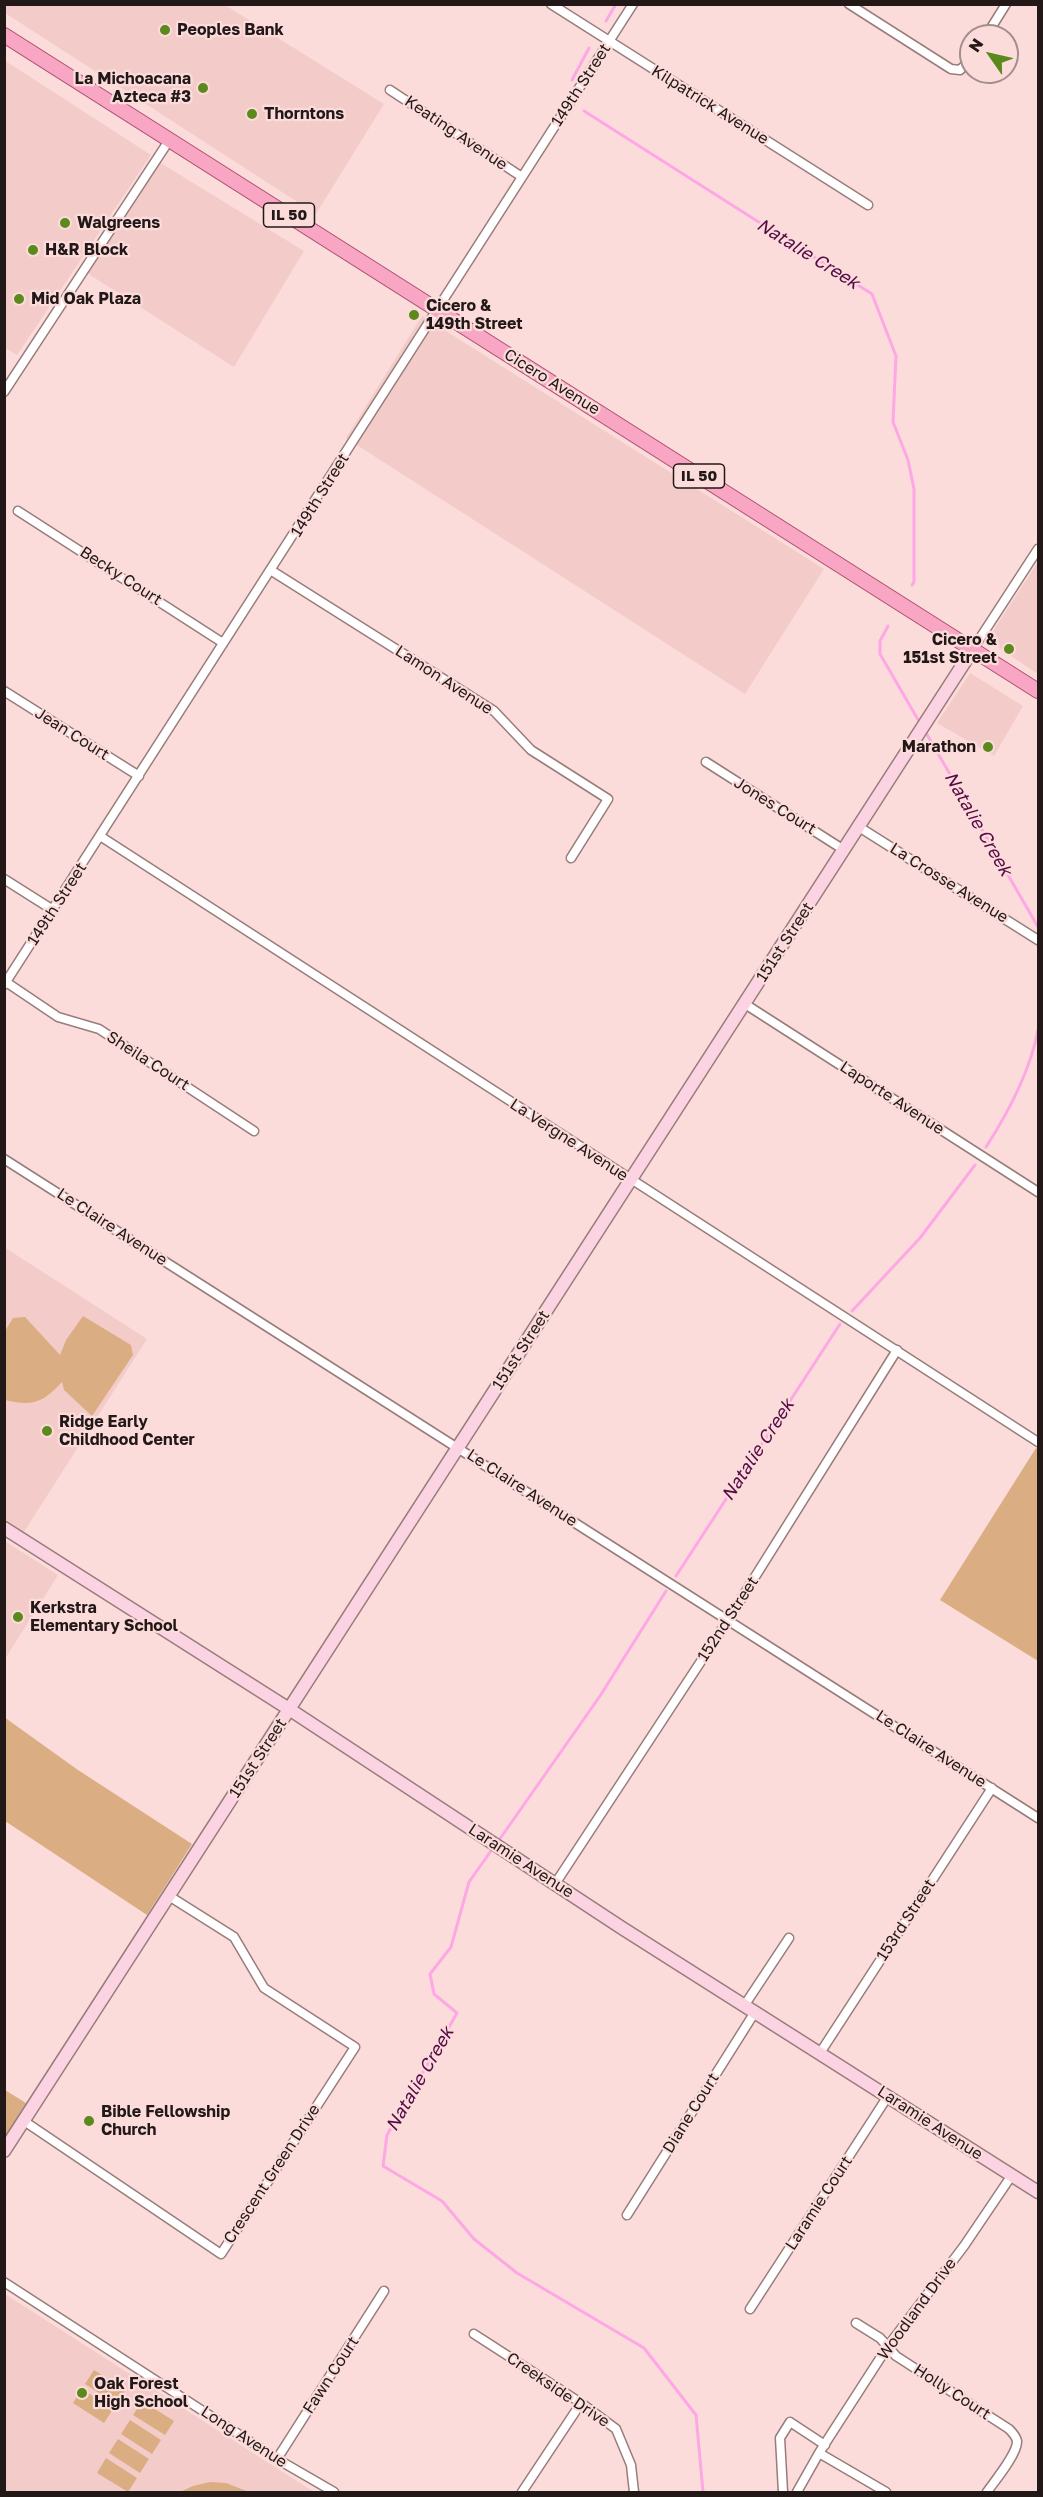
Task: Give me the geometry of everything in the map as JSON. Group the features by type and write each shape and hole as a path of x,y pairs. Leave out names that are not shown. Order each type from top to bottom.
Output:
{"main road":[{"name":"Cicero Avenue","path":"4,35 1038,691"}],"street":[{"name":"Kilpatrick Avenue","path":"551,4 868,205"},
{"name":"149th Street","path":"5,983 223,643 272,571 633,4"},
{"path":"849,4 951,69 959,70"},
{"path":"994,24 1006,4"},
{"name":"Keating Avenue","path":"390,90 522,177"},
{"path":"4,392 170,139"},
{"name":"Becky Court","path":"18,510 223,643"},
{"name":"151st Street","path":"4,2151 1038,549"},
{"name":"Lamon Avenue","path":"272,571 494,711 531,750 608,799 571,858"},
{"name":"Jean Court","path":"4,691 139,776"},
{"name":"Jones Court","path":"705,762 844,850"},
{"name":"La Crosse Avenue","path":"859,826 1038,940"},
{"name":"La Vergne Avenue","path":"100,836 1038,1442"},
{"path":"4,879 53,910"},
{"name":"Sheila Court","path":"5,983 58,1017 99,1029 254,1131"},
{"name":"Laporte Avenue","path":"745,1004 1038,1192"},
{"name":"Le Claire Avenue","path":"4,1159 1038,1818"},
{"name":"152nd Street","path":"555,1884 728,1620 897,1350"},
{"name":"Laramie Avenue","path":"4,1528 290,1710 749,2009 1038,2192"},
{"name":"153rd Street","path":"820,2053 992,1788"},
{"name":"Crescent Green Drive","path":"24,2121 221,2254 355,2047 264,1988 234,1937 169,1896"},
{"name":"Diane Court","path":"627,2215 789,1938"},
{"name":"Laramie Court","path":"750,2309 888,2096"},
{"name":"Woodland Drive","path":"797,2493 819,2453 888,2346 964,2246 1012,2175"},
{"name":"Long Avenue","path":"4,2282 277,2459 334,2493"},
{"name":"Fawn Court","path":"277,2459 384,2291"},
{"name":"Holly Court","path":"856,2324 880,2338 896,2356 1009,2429 1017,2441 1013,2454 987,2493"},
{"name":"Creekside Drive","path":"474,2334 581,2403 616,2429 631,2465 634,2493"},
{"path":"522,2493 581,2403"},
{"path":"783,2493 780,2438 790,2422 825,2445"},
{"path":"819,2453 886,2493"}],"shaded area":[{"path":"4,5 225,5 384,104 316,214 5,13"},
{"name":"Mid Oak Plaza","path":"4,60 151,155 17,355 4,347"},
{"path":"159,162 304,251 234,367 87,273"},
{"path":"422,316 824,569 745,694 346,438"},
{"path":"1038,562 1038,674 987,640"},
{"path":"970,673 1023,706 994,756 937,723"},
{"name":"Ridge Early Childhood Center","path":"4,1247 147,1339 22,1535 5,1523"},
{"path":"83,1316 131,1345 133,1355 92,1416 64,1390 62,1382 36,1402 22,1403 5,1400 5,1331 13,1318 25,1317 60,1355 66,1340"},
{"path":"1036,1448 1038,1450 1038,1661 940,1600"},
{"name":"Kerkstra Elementary School","path":"5,1541 58,1575 5,1659"},
{"path":"4,1717 78,1770 192,1844 147,1915 5,1821"},
{"path":"5,2090 26,2103 5,2137"},
{"name":"Oak Forest High School","path":"5,2294 314,2492 5,2492"},
{"path":"94,2370 126,2390 116,2404 85,2384"},
{"path":"82,2389 113,2409 104,2423 73,2403"},
{"path":"142,2401 174,2421 165,2435 133,2415"},
{"path":"130,2420 161,2440 152,2454 121,2434"},
{"path":"118,2439 149,2459 140,2473 109,2453"},
{"path":"106,2458 137,2478 128,2492 97,2473"},
{"path":"210,2482 226,2483 249,2492 180,2492"}],"waterway":[{"name":"Natalie Creek","path":"606,21 616,4"},
{"name":"Natalie Creek","path":"572,80 589,48"},
{"name":"Natalie Creek","path":"584,111 872,294 896,356 893,422 908,460 914,489 914,582 912,585"},
{"name":"Natalie Creek","path":"888,626 880,641 880,654 920,723"},
{"name":"Natalie Creek","path":"925,731 1038,927"},
{"name":"Natalie Creek","path":"986,1147 1017,1091 1030,1061 1038,1030"},
{"name":"Natalie Creek","path":"852,1311 920,1238 975,1165"},
{"name":"Natalie Creek","path":"676,1576 840,1324"},
{"name":"Natalie Creek","path":"497,1843 600,1696 666,1591"},
{"name":"Natalie Creek","path":"493,1848 469,1882 451,1947 430,1974 434,1994 457,2013 387,2135 383,2166 442,2201 474,2239 517,2273 644,2348 696,2415 703,2492"}],"place":[{"name":"Peoples Bank","path":"165,30"},
{"name":"La Michoacana Azteca #3","path":"203,88"},
{"name":"Thorntons","path":"252,114"},
{"name":"Walgreens","path":"65,223"},
{"name":"H&R Block","path":"33,250"},
{"name":"Mid Oak Plaza","path":"19,299"},
{"name":"Cicero & 149th Street","path":"414,315"},
{"name":"Cicero & 151st Street","path":"1009,649"},
{"name":"Marathon","path":"988,747"},
{"name":"Ridge Early Childhood Center","path":"47,1431"},
{"name":"Kerkstra Elementary School","path":"18,1617"},
{"name":"Bible Fellowship Church","path":"89,2121"},
{"name":"Oak Forest High School","path":"82,2393"}]}
